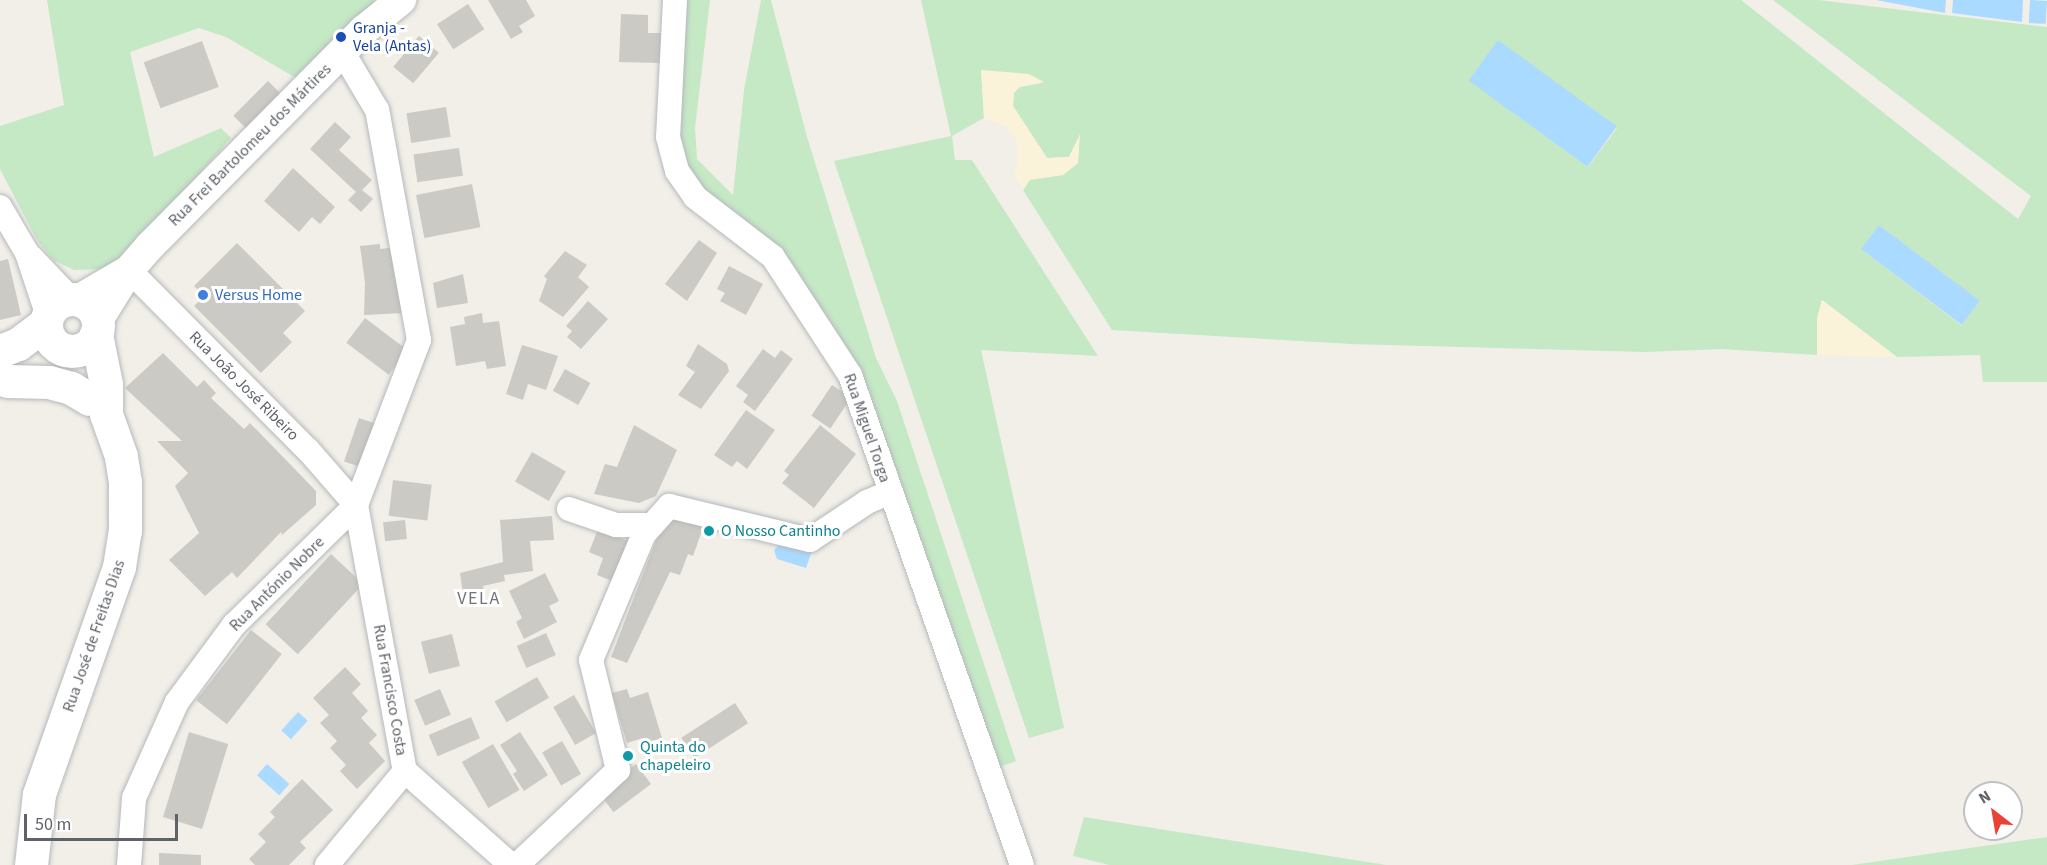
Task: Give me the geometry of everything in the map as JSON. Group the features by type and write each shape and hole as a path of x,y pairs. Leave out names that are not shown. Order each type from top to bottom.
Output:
{"main road":[{"path":"2,371 71,324"},
{"name":"Rua José de Freitas Dias","path":"32,865 39,794 121,555 125,482 121,456 98,407 106,384 71,324"},
{"path":"2,371 71,388 98,407"}],"street":[{"name":"Rua Frei Bartolomeu dos Mártires","path":"71,324 129,270 342,51 401,0"},
{"name":"Rua Miguel Torga","path":"675,0 668,137 677,171 695,197 772,257 803,299 850,375 1022,865"},
{"path":"342,51 377,110 419,340 356,505"},
{"path":"0,207 71,324"},
{"name":"Rua João José Ribeiro","path":"129,270 308,450 356,505"},
{"path":"517,865 618,770 591,660 644,534 669,506 810,540 867,502 890,492"},
{"name":"Rua Francisco Costa","path":"356,505 405,771 511,865"},
{"name":"Rua António Nobre","path":"129,865 134,798 177,702 234,625 356,505"},
{"path":"569,509 616,525 652,525"},
{"path":"327,865 405,771"}],"green space":[{"path":"47,0 373,0 374,4 296,78 226,37 199,28 130,52 154,157 221,128 231,138 128,254 103,269 74,270 53,260 37,240 0,169 0,126 64,105"},
{"path":"684,0 710,0 695,128 697,159 733,195 744,90 761,0 771,0 807,137 876,358 897,401 1016,761 994,769 858,372 715,207 676,149"},
{"path":"921,0 1741,0 2018,219 2031,196 1773,0 1818,0 2047,27 2047,382 1983,382 1980,355 1897,357 1822,300 1817,319 1817,355 1722,349 1645,352 1352,344 1112,330 1023,190 1030,179 1063,175 1078,163 1079,137 1069,157 1047,158 1013,106 1014,93 1020,87 1042,83 981,70 984,118 952,136 955,160 972,160 1098,356 981,350 1064,728 1029,738 834,161 951,136","holes":["1498,41 1617,128 1588,167 1469,80","1879,225 1979,301 1961,325 1861,249"]},
{"path":"1084,817 1386,865 1109,865 1073,856"},
{"path":"2047,837 2047,865 1852,865 2023,841"}],"sand":[{"path":"981,70 1029,74 1044,82 1019,87 1014,93 1013,106 1047,158 1069,157 1080,134 1078,163 1063,175 1030,180 1023,190 1014,174 1018,164 1017,141 1007,127 984,118"},
{"path":"1822,300 1897,357 1817,355 1817,319"}],"water":[{"path":"1876,0 1946,0 1945,13"},
{"path":"1953,0 2023,0 2022,22 1952,13"},
{"path":"2030,0 2047,1 2046,24 2029,23"},
{"path":"1498,40 1617,126 1588,167 1469,80"},
{"path":"1879,225 1980,301 1962,325 1861,249"},
{"path":"779,545 812,551 806,568 777,559 774,550"},
{"path":"298,712 308,721 291,739 281,731"},
{"path":"267,764 289,784 279,795 257,775"}],"building":[{"path":"488,0 526,0 535,16 519,26 523,32 511,39"},
{"path":"468,4 484,29 453,49 437,24"},
{"path":"621,14 648,15 648,33 661,33 660,63 619,62"},
{"path":"419,36 439,53 413,83 393,67"},
{"path":"202,41 219,87 160,108 144,62"},
{"path":"268,81 283,96 248,130 233,116"},
{"path":"446,107 451,137 411,143 406,113"},
{"path":"335,122 351,137 339,150 372,180 362,190 373,199 361,212 348,200 356,192 310,149"},
{"path":"459,148 463,176 417,182 413,154"},
{"path":"293,168 335,207 320,224 312,217 299,232 264,201"},
{"path":"472,184 480,227 424,238 416,195"},
{"path":"699,240 717,253 687,301 665,284"},
{"path":"237,243 305,311 283,333 292,342 261,373 194,306 204,296 194,286"},
{"path":"380,244 380,249 397,247 403,313 364,315 365,283 360,246"},
{"path":"565,251 587,265 578,277 589,287 563,317 539,301 547,279 544,276"},
{"path":"8,259 21,315 0,320 0,261"},
{"path":"729,266 763,284 746,315 720,301 725,293 717,289"},
{"path":"463,274 468,303 437,308 433,283"},
{"path":"588,301 608,319 581,349 567,337 572,331 566,326"},
{"path":"482,313 483,323 499,321 506,366 487,369 485,361 456,366 450,327 465,324 464,317"},
{"path":"365,318 407,350 389,375 346,343"},
{"path":"698,344 727,364 729,371 701,409 678,395 695,372 686,366"},
{"path":"522,345 558,356 546,390 528,384 523,400 506,394"},
{"path":"763,349 775,358 781,350 793,359 755,411 743,402 748,395 736,386"},
{"path":"163,353 197,387 204,380 216,393 211,398 244,429 250,423 316,491 316,505 282,535 281,532 237,578 232,572 205,596 169,560 199,533 175,486 188,473 157,441 182,441 125,388"},
{"path":"565,369 590,383 578,405 553,391"},
{"path":"832,385 851,398 830,429 811,416"},
{"path":"746,410 775,430 747,469 737,461 732,467 714,455"},
{"path":"359,418 376,424 361,467 344,461"},
{"path":"634,425 677,450 656,496 639,503 594,494 605,464 617,467"},
{"path":"820,425 856,454 814,508 782,483 789,475 784,471"},
{"path":"532,452 566,472 549,501 515,481"},
{"path":"393,480 432,485 427,520 389,516"},
{"path":"667,512 704,525 693,556 688,554 680,575 670,572 627,663 611,657"},
{"path":"552,516 554,540 530,541 533,571 504,575 505,581 483,586 484,590 463,595 460,573 503,562 500,520"},
{"path":"405,520 407,539 385,541 383,522"},
{"path":"598,529 633,543 617,583 597,575 603,558 589,552"},
{"path":"331,554 363,584 298,654 266,624"},
{"path":"545,573 559,601 549,606 557,622 524,639 516,622 522,618 509,591"},
{"path":"251,630 282,654 227,724 196,700"},
{"path":"546,633 556,655 527,668 517,646"},
{"path":"452,634 460,666 429,674 421,642"},
{"path":"345,667 361,684 352,693 368,711 361,718 377,735 369,743 385,761 357,789 340,771 346,765 330,748 337,741 320,723 329,715 313,698"},
{"path":"537,677 549,698 507,722 495,702"},
{"path":"440,689 451,715 425,726 414,700"},
{"path":"627,689 630,698 648,692 662,738 645,743 643,738 627,743 612,693"},
{"path":"574,695 596,733 575,745 553,707"},
{"path":"735,703 748,723 694,758 681,738"},
{"path":"471,717 480,738 438,756 429,735"},
{"path":"189,732 228,744 202,829 163,817"},
{"path":"520,732 548,775 524,791 513,774 517,771 500,745"},
{"path":"562,741 581,774 561,785 542,752"},
{"path":"493,744 520,790 488,808 462,762"},
{"path":"636,764 651,784 614,812 598,792"},
{"path":"302,779 333,810 300,842 306,848 289,865 255,865 249,859 266,842 258,834 275,817 270,812"},
{"path":"159,853 201,855 201,865 159,865"}],"place":[{"name":"Granja - Vela (Antas)","path":"341,37"},
{"name":"Versus Home","path":"203,295"},
{"name":"O Nosso Cantinho","path":"709,531"},
{"name":"Quinta do chapeleiro","path":"628,756"}],"district":[{"name":"VELA","path":"479,599"}]}
